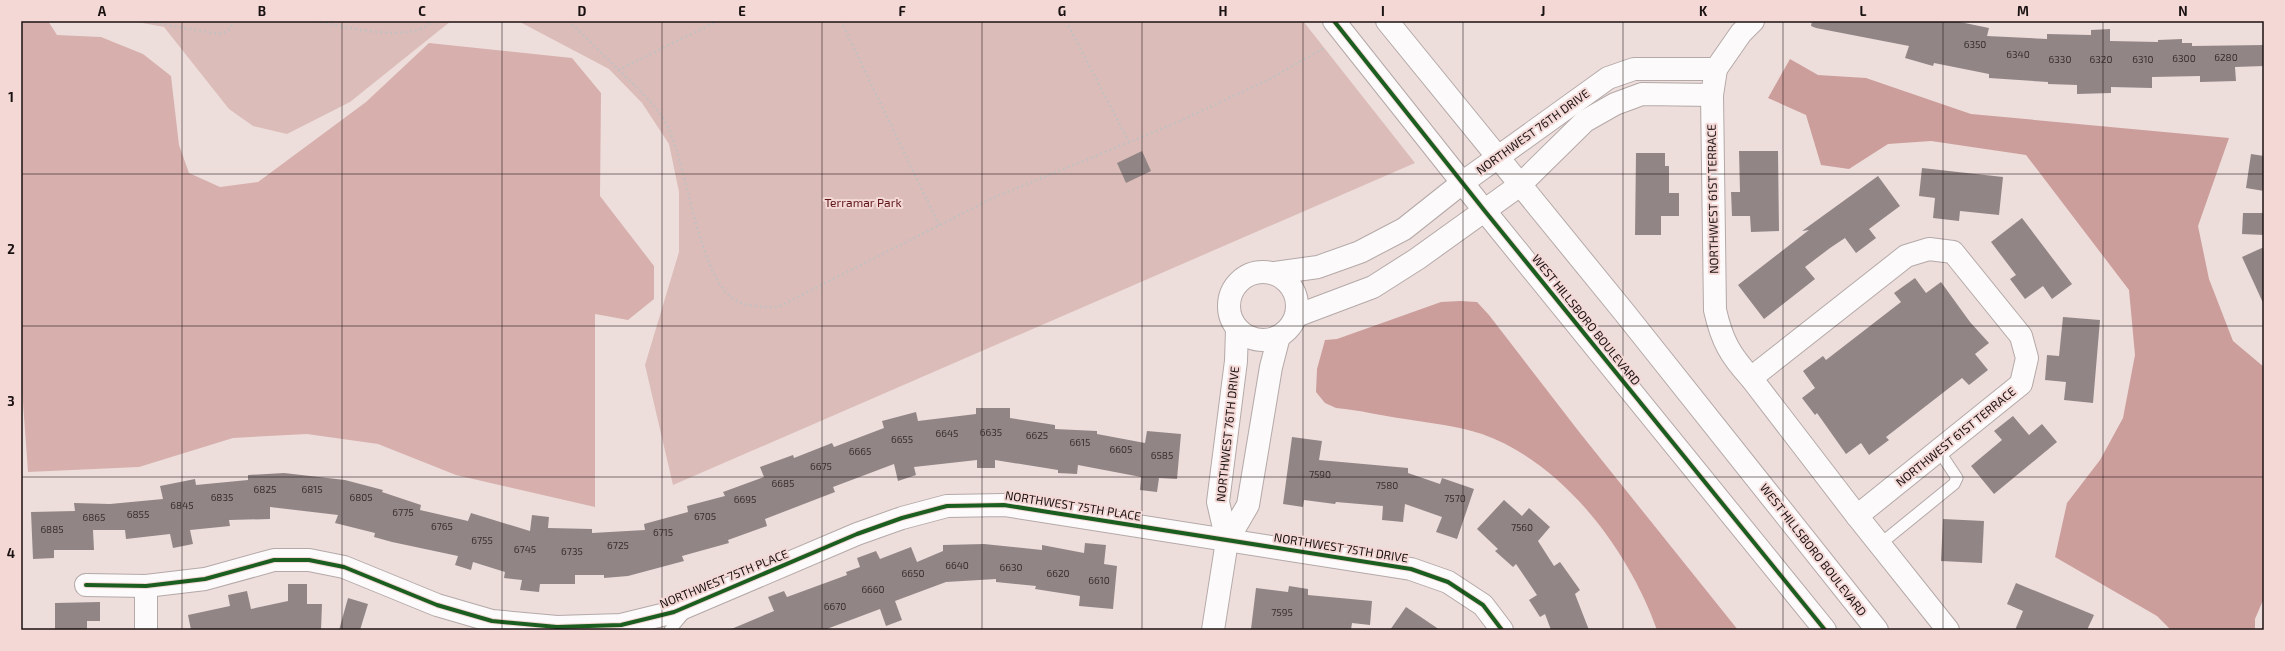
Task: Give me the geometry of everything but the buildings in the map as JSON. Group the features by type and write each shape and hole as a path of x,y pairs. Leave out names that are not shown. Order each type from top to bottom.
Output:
{"street":[{"name":"WEST HILLSBORO BOULEVARD","path":"1334,21 1462,183 1825,630"},
{"name":"WEST HILLSBORO BOULEVARD","path":"1387,21 1497,158 1624,312 1877,630"},
{"name":"NORTHWEST 61ST TERRACE","path":"1753,21 1741,33 1716,69 1712,95 1715,310 1721,336 1735,361 1751,378 1856,516 1948,630"},
{"name":"NORTHWEST 76TH DRIVE","path":"1275,273 1318,267 1360,252 1404,229 1462,183 1608,78 1634,69 1716,69"},
{"name":"NORTHWEST 76TH DRIVE","path":"1296,316 1373,287 1520,185 1585,122 1615,104 1642,94 1712,95"},
{"name":"NORTHWEST 61ST TERRACE","path":"1751,378 1906,256 1930,249 1953,252 2021,336 2027,358 2021,384 1856,516"},
{"path":"1264,271 1275,273 1285,278 1296,295 1298,305 1296,316 1287,331 1279,336 1268,340 1257,340 1246,336 1237,329 1231,319 1228,308 1229,297 1234,286 1242,278 1252,272 1264,271"},
{"name":"NORTHWEST 76TH DRIVE","path":"1227,541 1218,502 1236,361 1237,329"},
{"path":"1214,630 1227,541 1248,505 1271,367 1279,336"},
{"path":"1229,414 1262,420"},
{"name":"NORTHWEST 75TH PLACE","path":"86,585 146,586 205,579 274,560 309,560 344,567 438,605 472,622 492,621 557,627 621,625 674,612 856,534 902,518 947,506 1004,505 1227,541"},
{"name":"NORTHWEST 75TH DRIVE","path":"1227,541 1411,569 1448,582 1483,605 1502,630"},
{"path":"146,586 146,630"}],"lane":[{"path":"1879,544 1954,484 1957,478 1939,451"},
{"path":"670,630 692,605"}],"path":[{"path":"145,21 218,34 226,32 231,28 233,21"},
{"path":"316,21 393,34 427,26 432,21"},
{"path":"568,21 642,93 663,119 673,143 710,268 725,292 739,302 778,307 993,198 1171,125 1268,80 1324,48"},
{"path":"618,70 718,21"},
{"path":"841,21 939,225"},
{"path":"1066,21 1129,142"}],"green space":[{"path":"132,21 451,21 350,102 287,134 253,126 229,109 164,27"},
{"name":"Terramar Park","path":"518,21 1303,21 1415,163 673,485 645,365 679,252 679,192 669,144 642,103 609,69"}],"shaded area":[{"path":"21,21 48,21 57,35 101,37 143,54 171,76 179,145 189,173 220,187 258,182 366,102 429,43 572,58 601,93 600,196 654,266 654,299 628,320 595,314 595,507 456,475 378,444 307,434 233,438 139,467 28,472 21,375"},
{"path":"1790,59 1818,75 1866,78 1971,114 2229,138 2198,226 2209,279 2233,341 2264,367 2264,598 2255,619 2255,630 2171,630 2157,616 2055,557 2067,503 2100,460 2123,418 2135,355 2129,290 2026,155 1931,141 1888,144 1849,169 1821,165 1806,115 1768,98"},
{"path":"1441,302 1477,302 1489,315 1580,433 1738,630 1657,630 1645,600 1629,570 1611,541 1590,513 1566,488 1540,466 1512,448 1482,434 1463,429 1336,408 1325,403 1316,392 1317,369 1325,340 1337,339"}],"cycle path":[{"path":"1334,21 1484,210 1825,630"},
{"path":"86,585 146,586 205,579 274,560 309,560 344,567 437,605 492,621 557,627 621,625 674,612 857,534 902,518 947,506 1004,505 1411,569 1448,582 1483,605 1502,630"}]}
